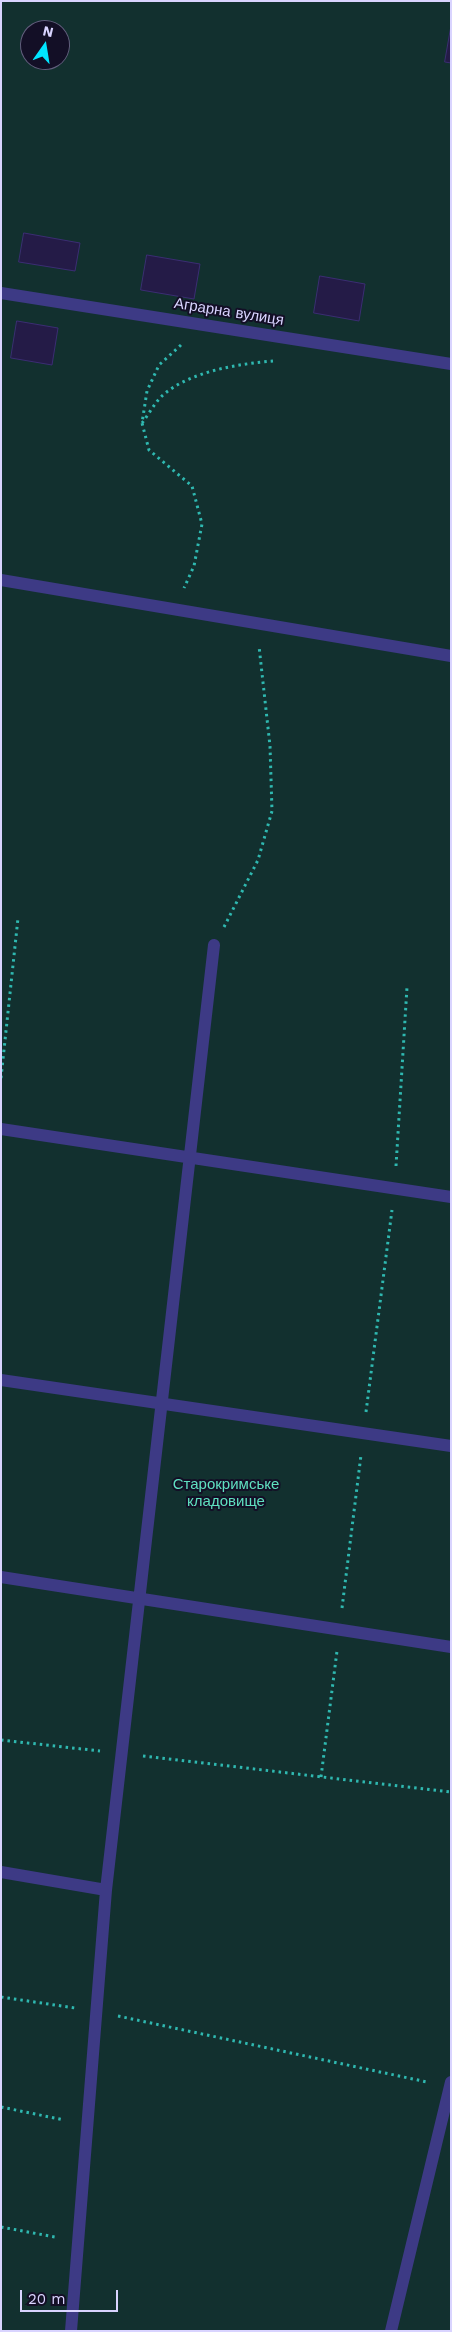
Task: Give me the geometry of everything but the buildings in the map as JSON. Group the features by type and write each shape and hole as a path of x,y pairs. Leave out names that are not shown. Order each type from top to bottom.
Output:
{"lane":[{"name":"Аграрна вулиця","path":"1,293 451,364"},
{"path":"1,580 451,656"},
{"path":"71,2331 106,1890 214,945"},
{"path":"1,1129 191,1156 451,1197"},
{"path":"1,1380 451,1446"},
{"path":"1,1578 451,1647"},
{"path":"1,1872 106,1890"},
{"path":"391,2331 450,2085"}],"path":[{"path":"175,610 194,566 202,524 192,486 149,450 142,423 147,391 159,365 202,324"},
{"path":"142,423 163,395 191,379 237,364 282,361"},
{"path":"214,945 258,860 272,811 270,746 256,623"},
{"path":"1,1078 18,918"},
{"path":"321,1777 395,1188 407,987"},
{"path":"1,1740 451,1792"},
{"path":"1,1997 97,2012 450,2085"},
{"path":"1,2107 87,2125"},
{"path":"1,2227 78,2242"}],"green space":[{"name":"Старокримське кладовище","path":"1,1 451,1 451,2331 1,2331"}]}
